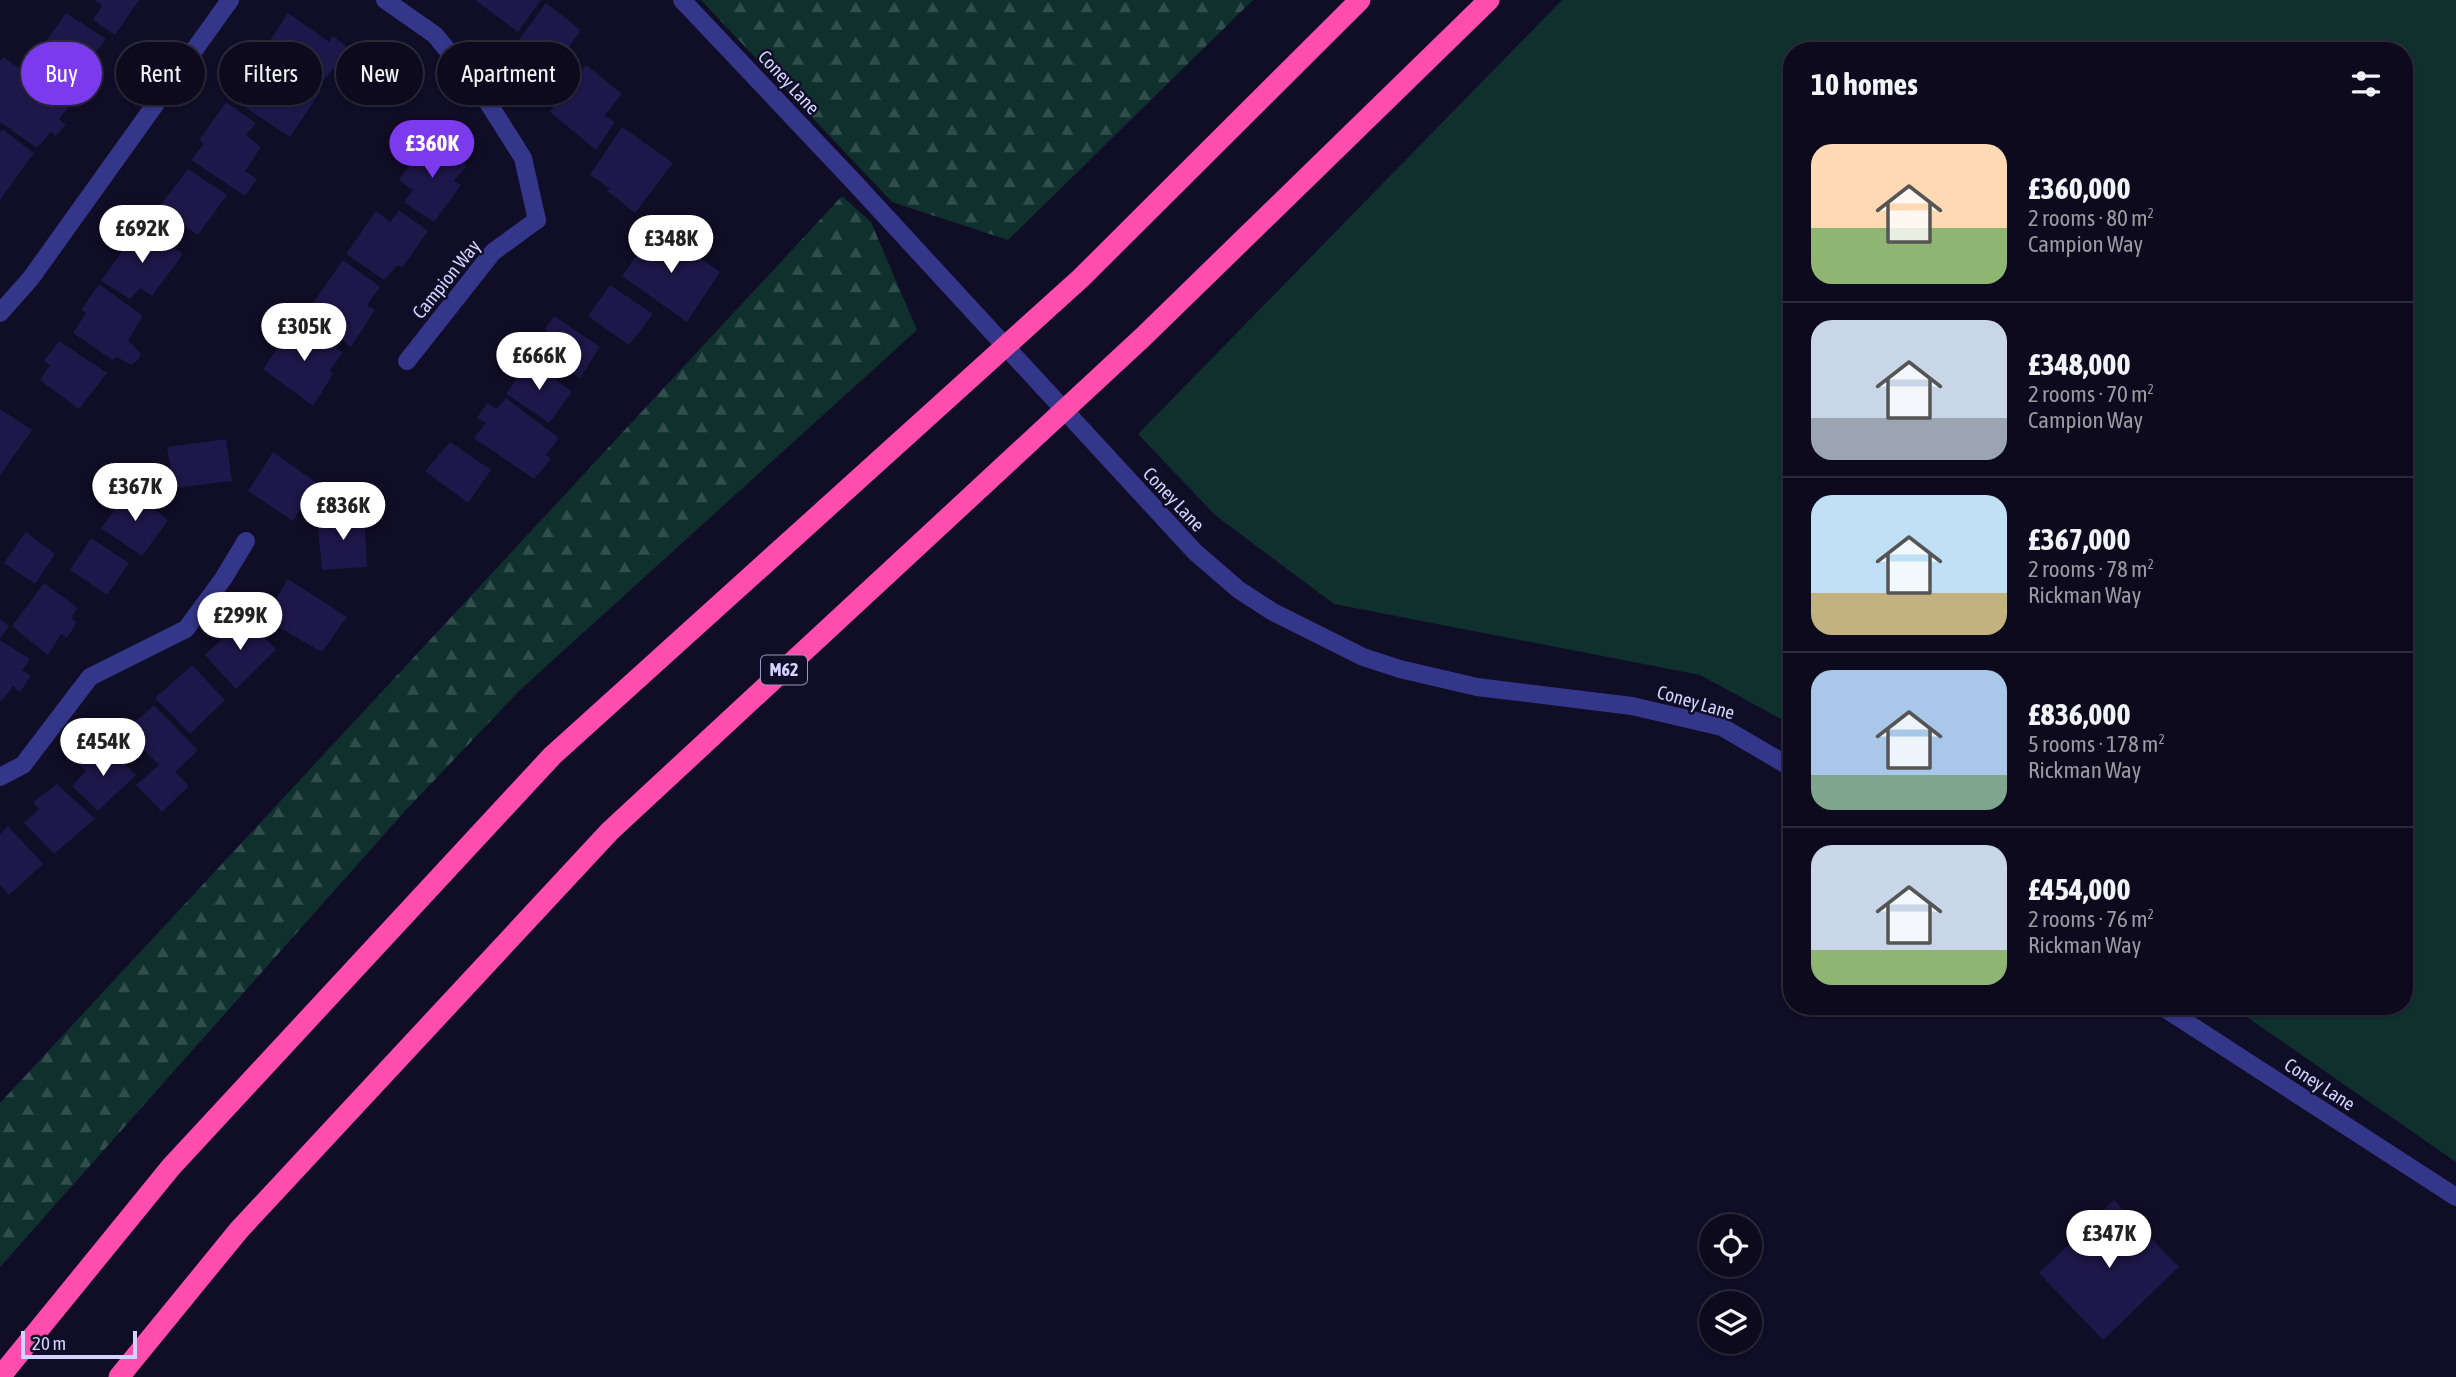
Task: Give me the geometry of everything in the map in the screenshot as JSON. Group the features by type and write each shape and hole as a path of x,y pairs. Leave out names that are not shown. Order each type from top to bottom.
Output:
{"highway":[{"path":"0,1377 172,1167 552,756 1081,278 1360,0"},
{"name":"M62","path":"119,1377 239,1230 610,831 1143,337 1489,0"}],"street":[{"path":"0,313 31,278 230,0"},
{"name":"Campion Way","path":"385,0 435,35 480,90 523,158 537,220 493,253 407,361"},
{"name":"Coney Lane","path":"682,0 1195,552 1239,590 1273,612 1363,657 1401,670 1477,687 1632,706 1722,727 1783,763"},
{"path":"0,777 23,765 90,677 186,629 246,541"},
{"name":"Coney Lane","path":"2175,1015 2456,1197"}],"green space":[{"path":"701,0 1253,0 1008,240 892,202"},
{"path":"1562,0 2456,0 2456,1162 2244,1015 2413,1015 2413,42 1783,42 1783,720 1700,675 1334,604 1215,515 1138,434"},
{"path":"842,196 871,222 917,330 520,690 406,810 0,1267 0,1103"}],"building":[{"path":"94,0 139,0 115,35 93,20 102,6"},
{"path":"475,0 541,0 518,32"},
{"path":"546,3 581,30 572,42 517,42"},
{"path":"66,13 106,39 102,44 102,42 45,42"},
{"path":"288,13 329,42 333,36 341,42 336,42 336,66 322,82 322,42 269,42"},
{"path":"3,57 21,69 21,105 70,105 59,119 66,125 56,136 51,132 37,148 0,122 0,61"},
{"path":"586,65 622,94 604,116 615,122 596,150 550,112 555,105 580,105 580,73"},
{"path":"224,105 230,105 256,123 246,135 261,147 245,171 257,179 245,196 191,160 204,144 199,140"},
{"path":"242,105 312,105 290,137"},
{"path":"622,127 673,163 635,213 607,191 610,189 590,175"},
{"path":"2,129 34,153 0,200 0,134"},
{"path":"427,139 467,166 454,181 461,185 434,222 404,202 413,190 399,180"},
{"path":"188,169 227,195 198,235 158,208"},
{"path":"399,210 428,231 402,268 398,265 384,280 346,254 376,211 390,222"},
{"path":"145,227 183,254 152,296 140,288 130,299 101,281 130,240 134,244"},
{"path":"656,228 720,272 687,322 622,276"},
{"path":"343,260 380,287 367,305 375,310 351,347 323,326 329,314 313,303"},
{"path":"99,284 143,316 128,340 141,354 131,365 117,357 113,360 73,333 86,313 81,310"},
{"path":"610,285 653,314 629,345 588,316"},
{"path":"554,316 600,347 580,378 539,350 550,334 545,329"},
{"path":"297,320 343,353 330,370 333,374 313,406 263,369"},
{"path":"59,341 107,373 79,409 40,380 50,365 44,361"},
{"path":"530,360 572,392 549,423 506,394"},
{"path":"506,398 559,438 546,455 551,459 534,479 474,438 486,423 477,418 487,403 496,409"},
{"path":"0,409 32,430 0,475"},
{"path":"226,439 232,481 174,488 167,447"},
{"path":"450,442 491,470 468,503 425,471"},
{"path":"273,452 317,483 293,521 248,491"},
{"path":"130,490 168,520 142,556 101,528"},
{"path":"364,513 367,567 322,570 317,517"},
{"path":"26,532 55,554 35,584 4,563"},
{"path":"91,538 129,563 107,595 70,570"},
{"path":"288,579 347,617 322,652 264,619"},
{"path":"44,583 78,608 71,619 77,622 67,638 61,634 48,655 12,626"},
{"path":"246,618 276,650 236,689 205,655 221,640 216,637 235,619 237,627"},
{"path":"0,619 9,626 0,639"},
{"path":"0,640 30,659 22,670 31,676 20,692 13,686 2,701 0,700"},
{"path":"192,665 225,700 190,734 155,698"},
{"path":"154,705 198,750 175,772 189,786 162,812 136,785 159,765 125,731"},
{"path":"109,748 136,775 98,811 72,786 86,771 79,764 94,752 102,759"},
{"path":"57,784 95,819 54,854 24,823 39,809 33,802"},
{"path":"8,826 43,864 9,895 0,885 0,834"},
{"path":"2114,1200 2179,1267 2103,1340 2039,1273"}]}
